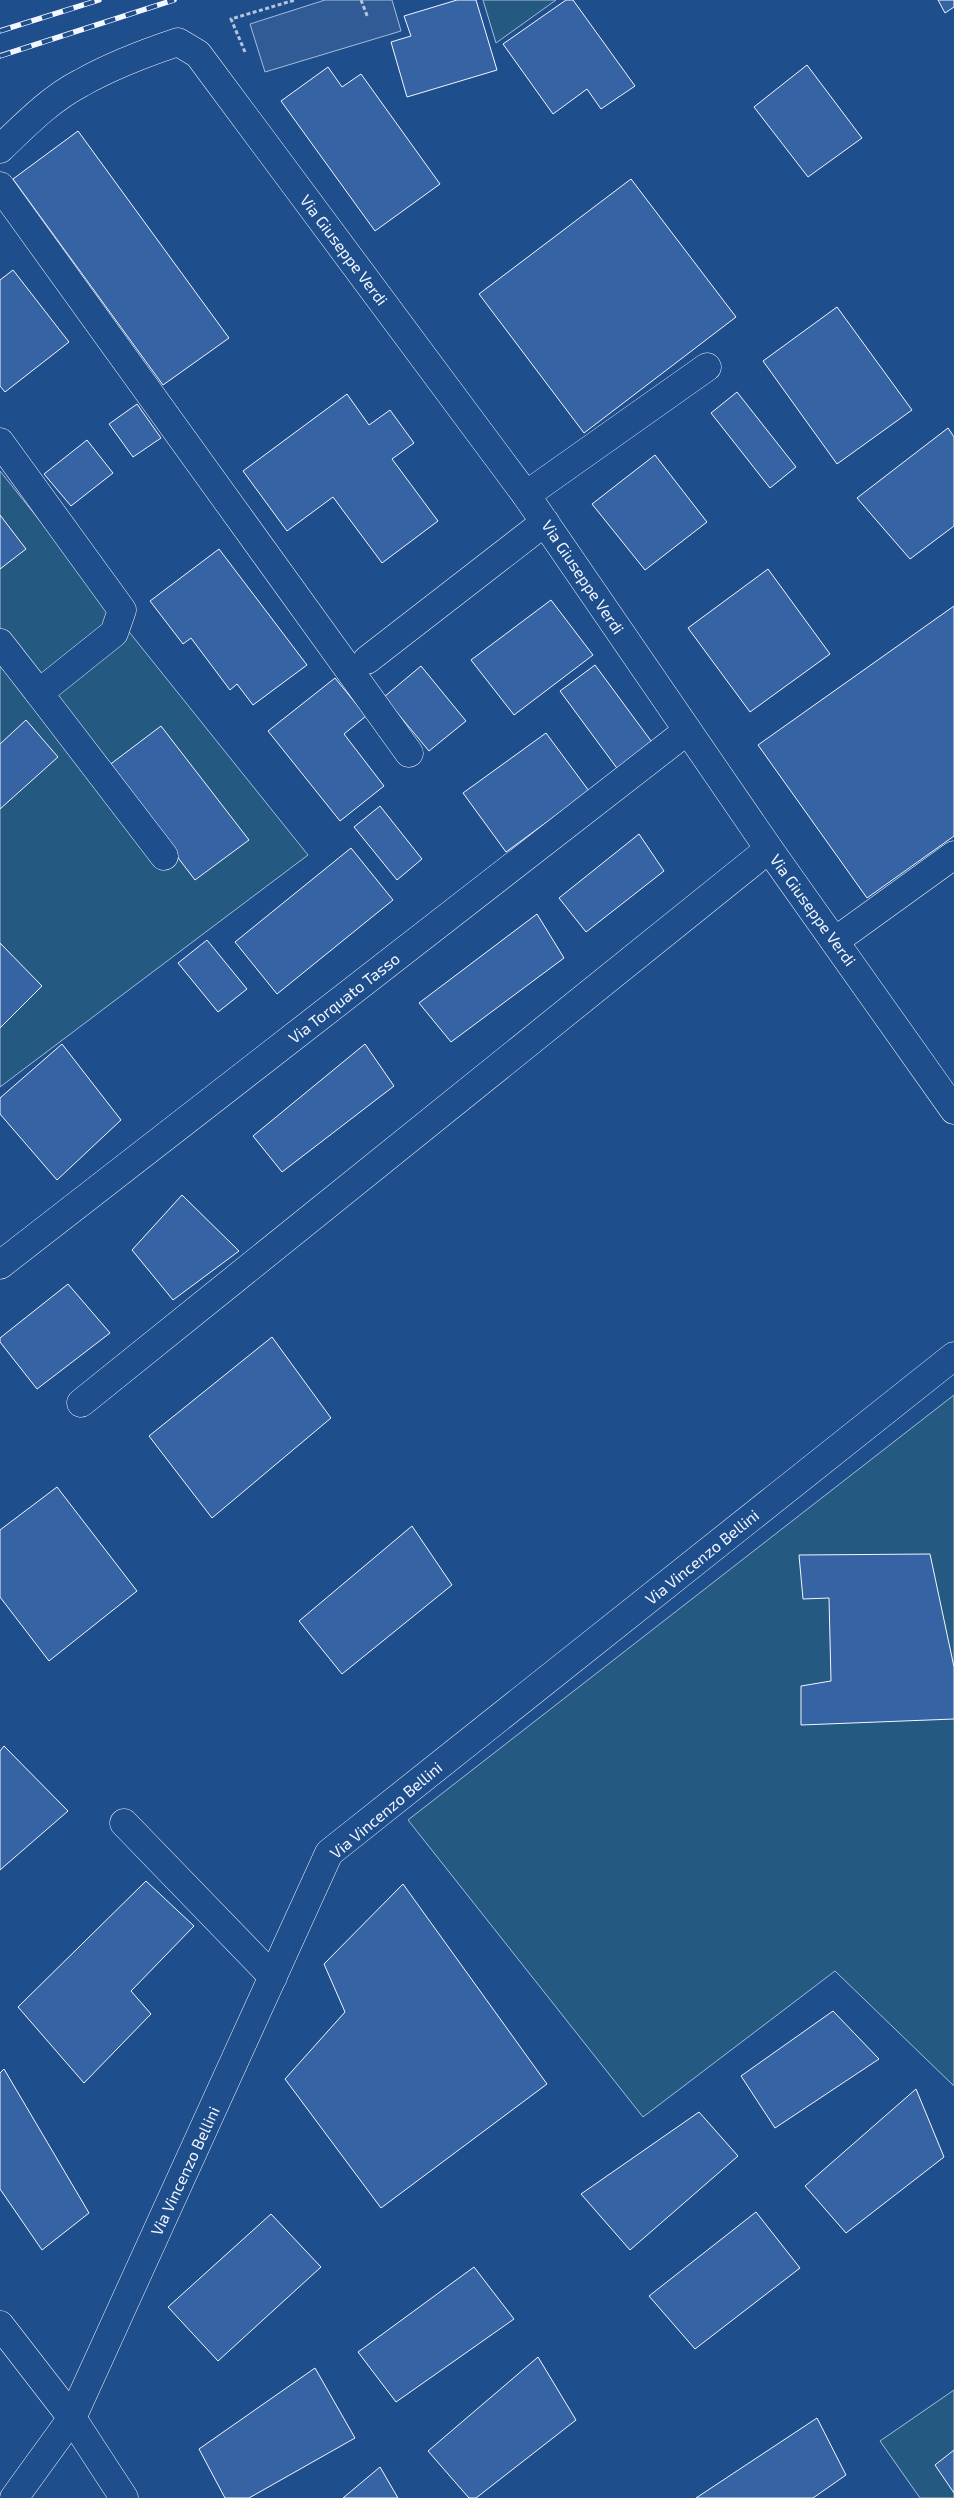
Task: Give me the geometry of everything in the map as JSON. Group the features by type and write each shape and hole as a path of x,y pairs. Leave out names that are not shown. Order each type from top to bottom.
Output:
{"street":[{"name":"Via Giuseppe Verdi","path":"0,149 34,117 80,83 154,50 178,42 198,54 526,495 769,849 954,1110"},
{"path":"0,186 409,753"},
{"path":"526,495 707,367"},
{"path":"0,442 122,610 114,633 38,693"},
{"path":"367,660 545,522"},
{"path":"0,643 164,856"},
{"name":"Via Torquato Tasso","path":"0,1265 688,731"},
{"path":"81,1403 769,849"},
{"path":"835,941 954,855"},
{"name":"Via Vincenzo Bellini","path":"14,2498 72,2418 329,1853 954,1356"},
{"path":"124,1823 273,1976"},
{"path":"0,2325 72,2418 124,2498"}],"path":[{"path":"246,56 231,20 295,0"},
{"path":"361,0 368,18"}],"shaded area":[{"path":"325,0 392,0 401,31 265,72 250,24"},
{"path":"483,0 556,0 496,43"},
{"path":"0,471 308,855 0,1087"},
{"path":"954,1395 954,2086 835,1971 643,2117 408,1820"},
{"path":"954,2390 954,2498 920,2498 880,2441"}],"building":[{"path":"457,0 476,0 497,70 407,97 391,42 411,36 404,16"},
{"path":"566,0 573,0 635,86 601,109 587,89 553,114 503,44"},
{"path":"938,0 954,0 954,7 945,13"},
{"path":"807,65 862,138 808,177 754,107"},
{"path":"328,67 342,87 361,74 440,184 375,231 281,101"},
{"path":"78,131 229,338 163,385 13,179"},
{"path":"631,179 736,317 584,433 479,294"},
{"path":"13,270 69,342 5,392 0,386 0,280"},
{"path":"837,307 912,410 837,464 763,361"},
{"path":"737,392 796,467 770,488 711,413"},
{"path":"347,394 369,425 390,410 414,443 392,459 438,521 382,563 333,497 287,531 243,471"},
{"path":"137,404 161,438 133,457 109,424"},
{"path":"948,428 954,437 954,526 910,559 857,498"},
{"path":"87,440 113,473 71,506 44,474"},
{"path":"655,455 707,522 645,570 592,504"},
{"path":"0,515 26,549 0,569"},
{"path":"219,549 307,665 253,705 237,684 230,690 191,638 183,644 150,601"},
{"path":"768,569 830,654 750,712 688,628"},
{"path":"551,600 593,655 514,715 471,660"},
{"path":"954,606 954,836 867,898 758,745"},
{"path":"595,665 657,749 622,775 560,691"},
{"path":"421,666 466,721 429,751 384,697"},
{"path":"335,678 366,716 344,734 384,786 340,821 268,731"},
{"path":"26,720 58,757 0,809 0,744"},
{"path":"161,726 249,840 195,880 108,766"},
{"path":"546,733 589,791 506,852 463,793"},
{"path":"380,806 422,859 397,880 354,827"},
{"path":"639,834 664,871 586,932 559,898"},
{"path":"351,848 393,900 277,994 235,942"},
{"path":"537,914 564,958 451,1042 419,1003"},
{"path":"207,940 247,989 218,1012 178,963"},
{"path":"0,943 42,986 0,1028"},
{"path":"62,1044 121,1120 57,1180 0,1114 0,1098"},
{"path":"365,1044 394,1086 282,1172 253,1136"},
{"path":"182,1195 239,1251 173,1300 132,1250"},
{"path":"68,1284 110,1333 37,1389 0,1342 0,1338"},
{"path":"272,1337 331,1418 212,1518 149,1436"},
{"path":"57,1487 137,1591 49,1661 0,1597 0,1530"},
{"path":"412,1526 452,1585 342,1674 299,1621"},
{"path":"930,1554 954,1667 954,1719 801,1725 801,1686 831,1681 829,1598 803,1599 799,1555"},
{"path":"4,1746 68,1811 0,1870 0,1751"},
{"path":"146,1881 194,1926 131,1991 151,2014 84,2083 18,2007"},
{"path":"403,1884 547,2084 381,2208 285,2079 345,2012 324,1964"},
{"path":"833,2011 879,2059 775,2128 741,2076"},
{"path":"4,2069 89,2213 42,2250 0,2189 0,2073"},
{"path":"916,2089 944,2157 846,2233 805,2186"},
{"path":"699,2112 738,2156 630,2250 581,2194"},
{"path":"756,2212 800,2268 695,2349 649,2296"},
{"path":"271,2214 321,2267 218,2361 168,2307"},
{"path":"474,2267 514,2319 396,2402 358,2352"},
{"path":"538,2357 576,2420 476,2498 469,2498 428,2451"},
{"path":"315,2368 355,2438 249,2498 225,2498 199,2449"},
{"path":"817,2418 846,2475 813,2498 696,2498"},
{"path":"954,2450 954,2493 935,2465"},
{"path":"380,2467 398,2498 343,2498"}],"railway":[{"path":"0,31 99,0"},
{"path":"0,56 174,0"}]}
